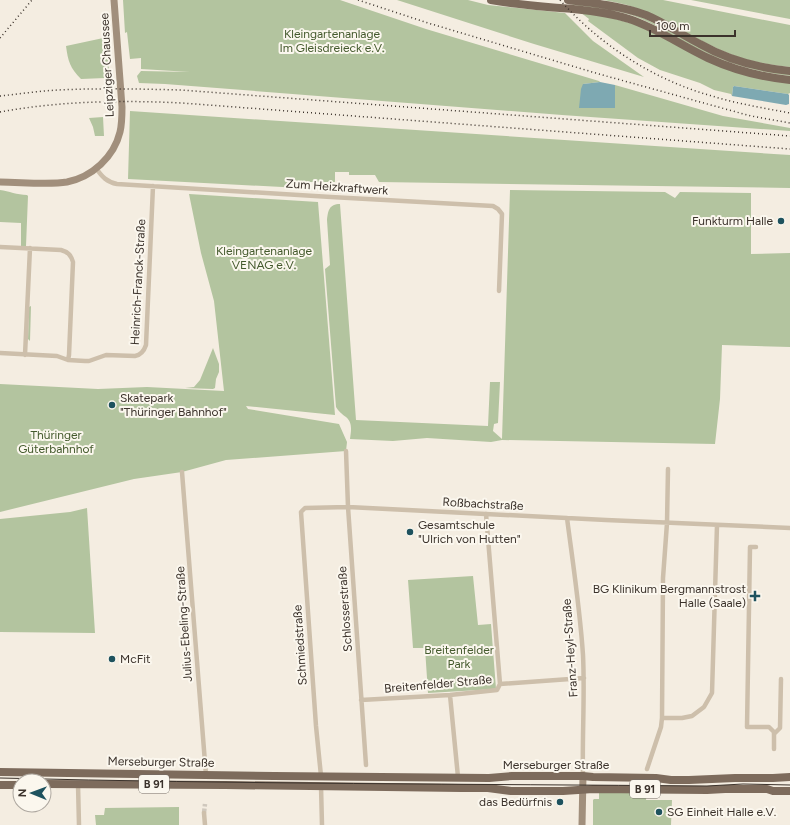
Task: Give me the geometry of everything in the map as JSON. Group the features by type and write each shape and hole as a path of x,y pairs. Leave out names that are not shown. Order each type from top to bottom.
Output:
{"main road":[{"name":"Leipziger Chaussee","path":"0,182 49,183 68,181 82,177 104,162 114,147 120,132 122,107 114,0"},
{"path":"491,0 588,11 622,17 641,23 708,58 729,66 758,75 790,80"},
{"path":"568,0 607,5 635,11 661,22 701,45 728,58 762,68 790,72"},
{"name":"Merseburger Straße","path":"0,772 458,778 582,776 689,780 790,777"},
{"path":"321,776 321,786"},
{"path":"582,776 582,825"},
{"path":"0,785 12,785"},
{"name":"Merseburger Straße","path":"52,785 78,788 225,785 488,788 536,791 593,789 767,789 773,791 790,791"}],"street":[{"name":"Zum Heizkraftwerk","path":"96,168 103,177 111,183 117,184 493,206 502,214 499,291"},
{"name":"Heinrich-Franck-Straße","path":"0,354 57,356 68,360 89,361 106,355 135,356 139,355 144,350 146,345 153,186"},
{"path":"0,247 61,250 66,251 72,257 68,360"},
{"path":"25,354 30,248"},
{"name":"Schlosserstraße","path":"346,451 348,507 366,765"},
{"path":"647,769 661,727 662,718 663,578 668,469"},
{"name":"Julius-Ebeling-Straße","path":"182,472 206,775"},
{"name":"Roßbachstraße","path":"301,512 305,508 348,507 790,528"},
{"name":"Schmiedstraße","path":"301,512 316,726 321,776"},
{"path":"486,514 500,684"},
{"name":"Franz-Heyl-Straße","path":"567,518 582,634 584,678 582,776"},
{"path":"662,718 682,718 692,716 704,707 712,693 717,525"},
{"path":"756,547 750,547 751,624 747,727 769,727 774,732 774,749"},
{"name":"Breitenfelder Straße","path":"361,700 450,695 497,690 500,684 584,678"},
{"path":"774,734 780,728 782,679"},
{"path":"450,695 458,778"},
{"path":"321,786 322,825"},
{"path":"78,788 79,825"},
{"path":"204,813 205,825"}],"green space":[{"name":"Kleingartenanlage Im Gleisdreieck e.V.","path":"123,0 340,0 426,29 599,81 600,82 583,84 615,107 615,85 723,116 790,128 790,131 139,83 137,76 141,71 190,72 141,69 141,58 130,59 127,32 125,33"},
{"path":"397,0 468,0 488,5 565,13 593,41 644,77 534,44"},
{"path":"603,0 663,0 790,25 790,67 761,63 733,55 708,44 649,13 628,5"},
{"path":"691,0 790,0 790,19"},
{"path":"571,3 602,6 644,18 697,46 790,74 790,76 752,69 717,58 657,26 634,16 611,10 573,5"},
{"path":"580,12 604,16 641,26 704,59 790,82 790,93 788,94 734,86 732,96 731,94 714,90 700,83 660,70 638,58 588,21 589,19"},
{"path":"108,37 109,74 105,78 81,79 70,64 66,46"},
{"path":"130,111 790,155 790,188 379,182 375,175 349,175 349,172 335,172 335,182 301,182 301,188 128,179"},
{"path":"103,117 104,136 95,136 89,118"},
{"path":"0,190 28,196 26,246 21,246 21,223 0,222"},
{"path":"510,190 665,192 675,198 680,192 751,193 751,254 790,253 790,347 722,345 720,399 715,444 502,440 491,442 427,438 393,441 350,439 350,422 339,412 336,407 325,269 330,265 327,220 331,207 336,204 340,204 356,420 488,426 490,382 500,382 498,423 494,424 493,431 502,439"},
{"path":"189,194 318,202 335,415 246,406 248,409 339,424 347,442 346,451 226,460 182,472 134,479 0,512 0,384 98,389 147,387 224,391 214,301 201,253"},
{"path":"31,306 30,341 28,339 29,307"},
{"path":"213,348 219,364 219,372 216,379 215,388 185,388 194,387 200,380"},
{"path":"87,508 95,633 0,632 0,519 70,512"},
{"name":"Breitenfelder Park","path":"473,576 478,625 491,624 496,689 428,693 425,648 413,648 408,580"},
{"path":"599,792 647,792 646,800 672,800 671,825 593,825 593,800 599,799"},
{"path":"179,807 179,825 96,825 95,815 104,815 105,808"}],"water":[{"path":"600,82 615,85 615,108 579,108 583,84"},
{"path":"734,86 788,94 789,104 786,105 732,96"}],"tunnel":[{"path":"204,813 205,804"}],"tram line":[{"path":"0,778 354,784 790,785"}],"railway":[{"path":"0,38 32,0"},
{"path":"358,0 428,23 599,74 751,116 790,123"},
{"path":"560,0 592,32 610,46 629,59 669,81 722,99 790,113"},
{"path":"0,96 73,89 181,90 790,136"},
{"path":"0,112 23,108 91,102 182,103 790,149"}],"place":[{"name":"Funkturm Halle","path":"781,221"},
{"name":"Skatepark \"Thüringer Bahnhof\"","path":"112,405"},
{"name":"Gesamtschule \"Ulrich von Hutten\"","path":"410,532"},
{"name":"BG Klinikum Bergmannstrost Halle (Saale)","path":"755,596"},
{"name":"McFit","path":"112,659"},
{"name":"das Bedürfnis","path":"560,802"},
{"name":"SG Einheit Halle e.V.","path":"659,812"}],"park label":[{"name":"Kleingartenanlage VENAG e.V.","path":"264,258"},
{"name":"Thüringer Güterbahnhof","path":"56,442"}]}
